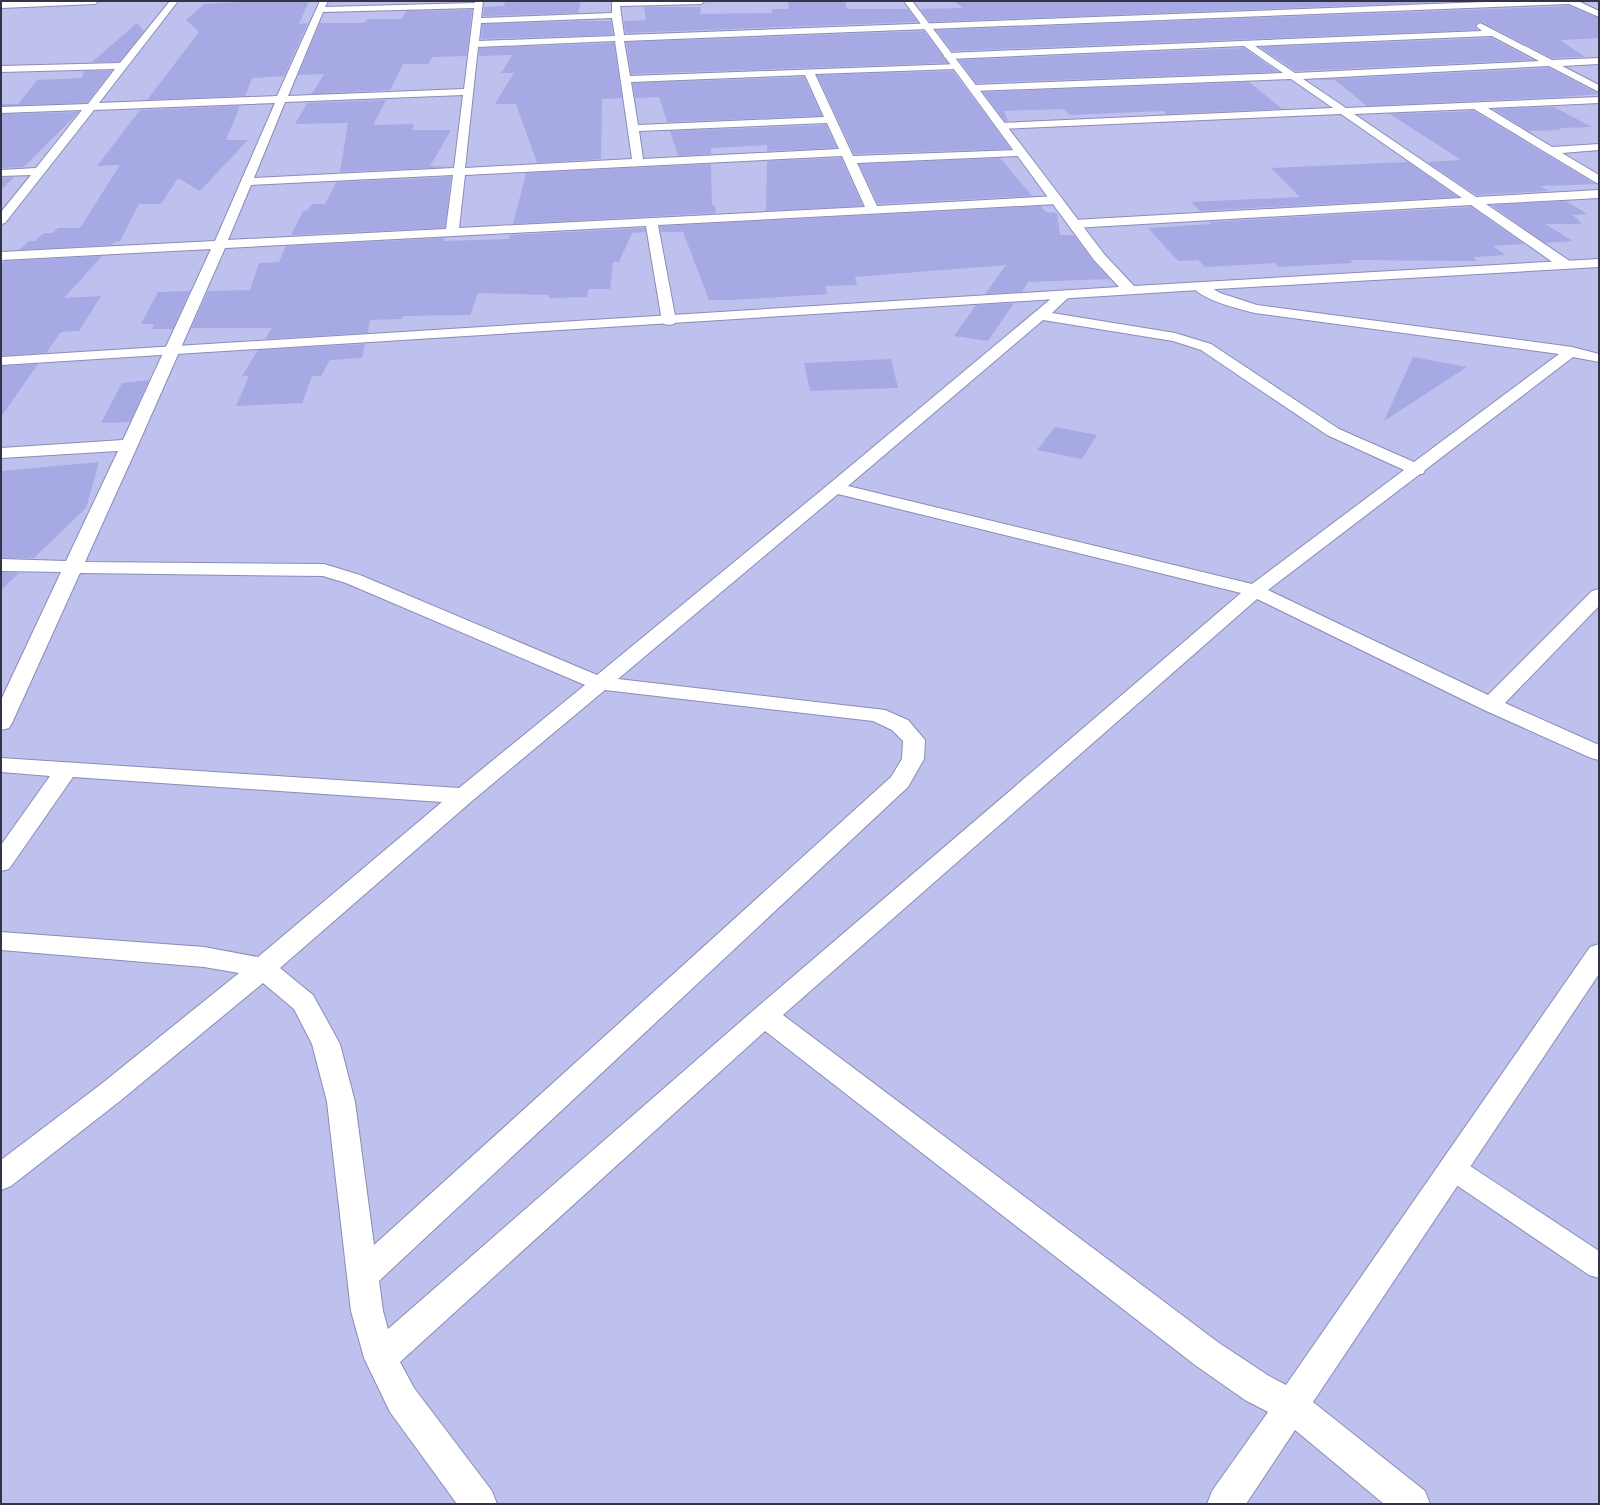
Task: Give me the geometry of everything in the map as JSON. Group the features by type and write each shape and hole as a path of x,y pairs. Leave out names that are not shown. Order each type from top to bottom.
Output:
{"street":[{"path":"1,4 95,1"},
{"path":"1,220 174,1"},
{"path":"638,161 621,38 616,15 616,2 701,1"},
{"path":"908,1 1099,257 1130,290"},
{"path":"1432,1 1461,16"},
{"path":"1570,1 1599,14"},
{"path":"474,44 1577,1"},
{"path":"1,723 130,445 220,244 280,100 322,6 479,3 452,232"},
{"path":"1191,5 1217,24"},
{"path":"476,20 616,15"},
{"path":"1474,23 1599,90"},
{"path":"1229,32 1344,110 1566,265"},
{"path":"948,56 1493,33"},
{"path":"974,88 1294,76 1599,61"},
{"path":"1,70 122,66"},
{"path":"626,79 956,66"},
{"path":"809,72 872,209"},
{"path":"1,110 468,92"},
{"path":"1000,126 1599,100"},
{"path":"1476,105 1599,180"},
{"path":"634,128 830,120"},
{"path":"1550,150 1599,147"},
{"path":"246,182 638,161 1020,153"},
{"path":"1,174 39,171"},
{"path":"1074,224 1599,194"},
{"path":"1,256 1056,200"},
{"path":"651,221 669,321"},
{"path":"1,361 669,321 1130,290 1599,263"},
{"path":"1200,287 1215,296 1232,303 1255,309 1572,351 1599,358"},
{"path":"1,1177 110,1093 263,968 464,796 836,488 1064,295"},
{"path":"1040,315 1175,337 1206,347 1333,432 1417,470"},
{"path":"380,1358 764,1016 1255,591 1417,470 1572,351"},
{"path":"1,454 130,445"},
{"path":"836,488 1255,591 1491,705 1599,752"},
{"path":"1,565 324,570 359,582 599,683 877,715 900,725 914,740 913,758 900,782 363,1275"},
{"path":"1491,705 1599,595"},
{"path":"1,765 464,796"},
{"path":"1,863 66,770"},
{"path":"1,941 204,958 263,968 304,1002 326,1044 341,1102 367,1311 380,1358 402,1400 479,1504"},
{"path":"1225,1504 1452,1168 1599,954"},
{"path":"764,1016 1207,1354 1257,1388 1291,1406 1412,1504"}],"lane":[{"path":"1452,1168 1599,1266"}],"building":[{"path":"261,1 309,1 299,24 308,23 284,76 252,78 245,96 147,100 199,32 186,20 204,4"},
{"path":"506,1 581,1 578,13 483,16 484,7 503,6"},
{"path":"954,1 1472,1 930,22 920,9 963,8"},
{"path":"788,2 845,2 847,9 908,9 918,22 625,33 624,21 646,20 644,7 701,7 700,14 772,13 772,9 789,9"},
{"path":"1569,6 1599,18 1599,38 1560,40 1585,57 1552,58 1481,22 1474,26 1478,30 952,51 936,30"},
{"path":"472,10 467,56 433,57 428,64 403,64 390,90 312,94 324,74 298,75 320,23 364,23 368,19 402,19 406,11"},
{"path":"611,21 613,35 481,39 482,24"},
{"path":"137,23 144,31 119,62 92,62"},
{"path":"924,31 948,63 631,74 626,42"},
{"path":"1492,38 1533,60 1295,71 1260,47"},
{"path":"614,43 622,98 602,99 601,159 537,163 516,104 495,104 514,73 501,73 512,55 479,56 479,48"},
{"path":"1244,48 1278,72 976,83 959,60"},
{"path":"1549,68 1599,94 1367,106 1335,80 1308,80"},
{"path":"84,71 112,71 87,103 1,106 1,104 18,104 37,80 82,78"},
{"path":"953,71 1011,149 854,154 817,75"},
{"path":"804,77 822,116 667,122 659,97 635,98 633,83"},
{"path":"1249,82 1282,109 1166,114 1164,111 1070,115 1064,109 1004,111 1008,121 1005,121 983,92"},
{"path":"386,100 373,125 414,124 412,130 451,130 430,166 452,167 340,172 348,123 295,124 307,103"},
{"path":"240,106 226,140 248,140 200,191 178,178 161,204 139,204 120,241 114,242 112,245 19,250 29,241 35,241 44,233 53,233 58,228 80,228 120,165 97,166 140,110"},
{"path":"1554,107 1592,127 1528,131 1493,109"},
{"path":"1474,111 1596,184 1540,186 1549,191 1476,195 1427,162 1461,160 1390,114"},
{"path":"79,112 24,167 1,168 1,114"},
{"path":"826,125 837,148 767,151 767,145 711,148 711,154 678,156 670,131"},
{"path":"841,158 863,206 766,211 767,161"},
{"path":"1000,158 1032,196 878,204 859,164"},
{"path":"1408,162 1458,197 1200,211 1191,202 1300,197 1271,168"},
{"path":"711,164 712,205 715,205 716,213 513,224 526,173"},
{"path":"14,177 1,190 1,178"},
{"path":"451,177 445,228 291,235 303,211 307,211 312,204 325,204 336,182"},
{"path":"1566,201 1587,214 1573,215 1582,224 1545,224 1573,241 1545,243 1491,205"},
{"path":"1041,206 1046,212 1057,213 1060,235 1074,235 1093,261 1110,279 1028,282 1022,292 985,294 1006,265 855,277 857,285 825,286 827,294 733,300 709,300 683,232 661,232 660,226"},
{"path":"1471,207 1524,244 1493,246 1505,255 1473,257 1477,261 1350,260 1353,263 1278,267 1275,263 1205,267 1198,260 1178,261 1148,228 1211,224 1209,222"},
{"path":"645,228 646,232 632,233 619,262 613,262 610,289 589,289 587,297 549,298 549,295 478,293 470,315 403,316 402,319 370,320 368,333 265,339 272,328 191,328 208,291 250,290 259,263 279,262 286,246 444,238 443,241 509,239 510,235"},
{"path":"102,256 64,298 101,296 79,331 61,332 46,353 1,356 1,265 5,261"},
{"path":"190,291 173,329 152,329 154,324 141,324 158,292"},
{"path":"1014,303 988,341 954,336 976,305"},
{"path":"365,344 362,358 330,360 321,376 312,376 302,403 236,406 249,376 242,376 258,350"},
{"path":"1413,357 1467,367 1384,421"},
{"path":"891,359 898,388 810,391 804,363"},
{"path":"38,364 1,417 1,366"},
{"path":"149,380 130,422 101,423 122,383"},
{"path":"1055,427 1097,435 1082,459 1037,450"},
{"path":"99,462 86,508 34,558 1,558 1,471"},
{"path":"1,572 19,573 1,590"}]}
